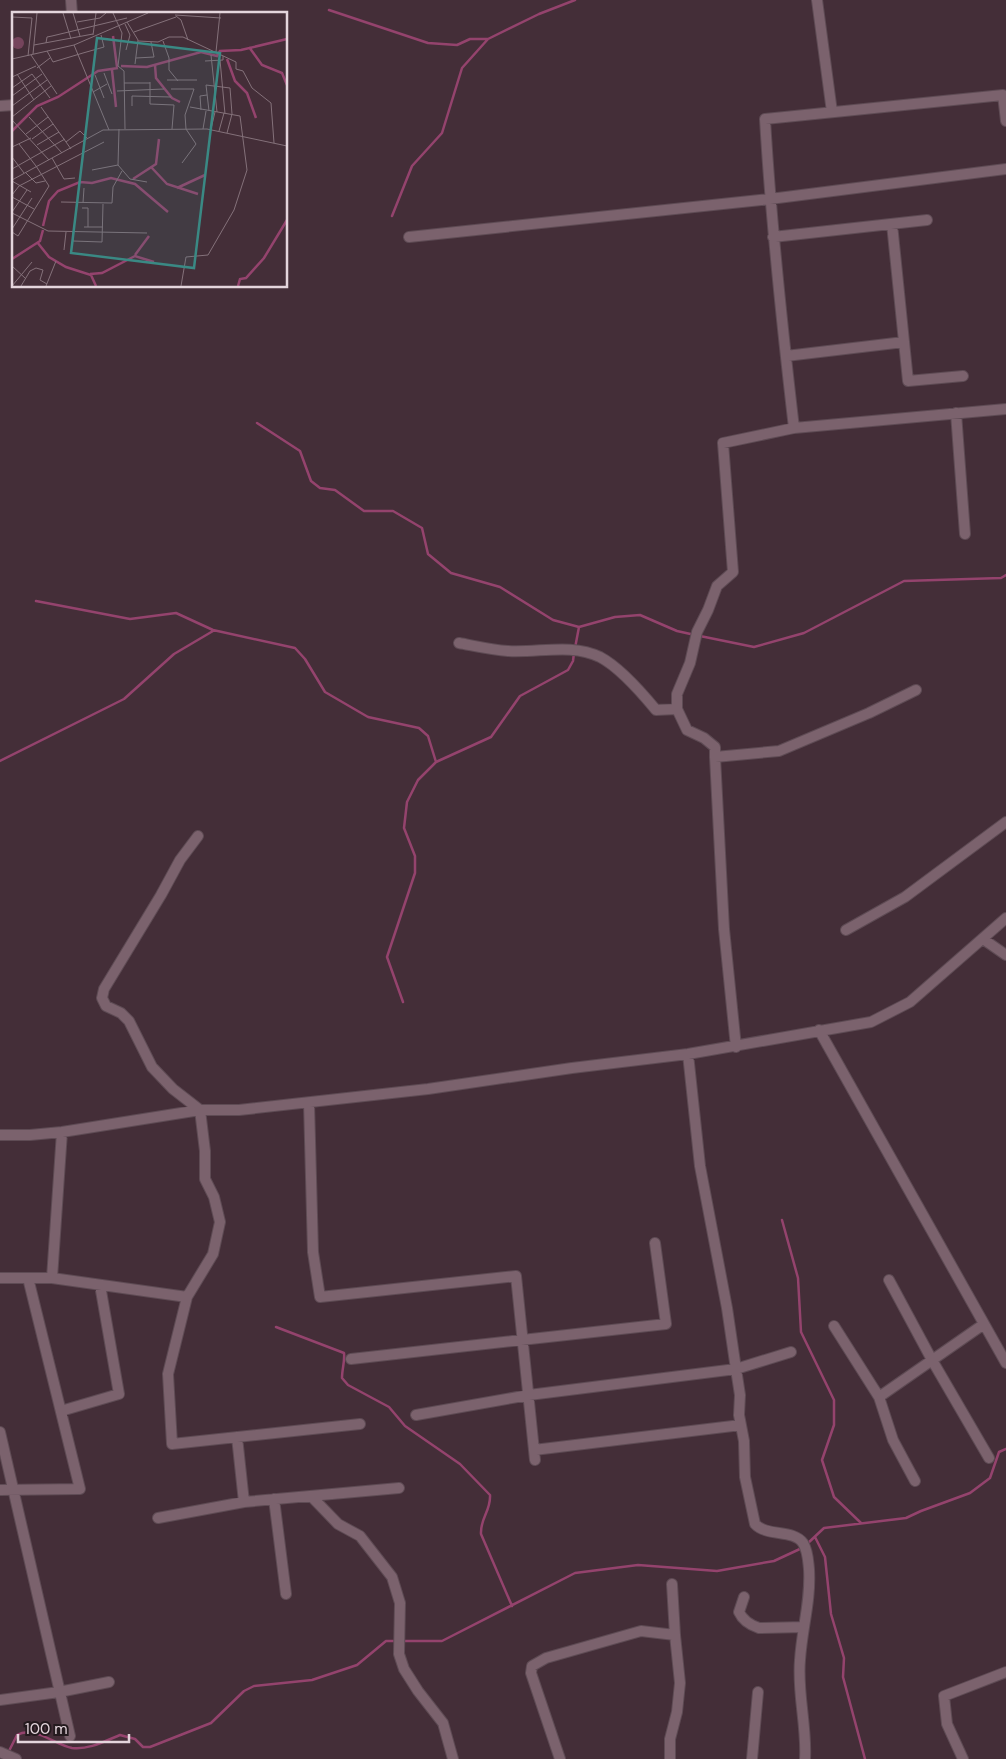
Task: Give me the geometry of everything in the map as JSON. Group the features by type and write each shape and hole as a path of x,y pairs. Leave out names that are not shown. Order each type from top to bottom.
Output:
{"street":[{"path":"817,0 832,112"},
{"path":"794,428 773,237 765,118 1003,95 1006,121"},
{"path":"409,237 770,198 1006,169"},
{"path":"773,237 926,220"},
{"path":"892,224 908,381 963,376"},
{"path":"786,356 904,342"},
{"path":"736,1047 724,929 715,747 704,738 687,730 677,709 677,694 690,663 697,632 717,586 733,572 723,443 794,428 1006,409"},
{"path":"956,413 965,534"},
{"path":"458,643 509,651 547,649 585,652 601,658 614,668 635,686 656,710 677,709"},
{"path":"715,757 779,751 869,713 916,690"},
{"path":"846,930 904,897 1006,822"},
{"path":"198,836 180,860 162,895 104,989 102,998 106,1006 121,1013 128,1021 152,1067 173,1089 200,1110 205,1151 205,1179 214,1197 220,1222 213,1254 187,1297 168,1374 172,1444 360,1424"},
{"path":"0,1135 62,1132 200,1110 239,1110 309,1103 688,1054 871,1022 910,1002 1006,918"},
{"path":"983,939 1006,955"},
{"path":"819,1030 1006,1363"},
{"path":"688,1054 700,1166 727,1308 740,1395 745,1477 755,1524 760,1529 798,1538 808,1552 810,1589 799,1673 806,1744 805,1759"},
{"path":"309,1103 313,1252 320,1297 516,1276 535,1455 741,1425"},
{"path":"52,1278 62,1132"},
{"path":"351,1358 666,1324 655,1243"},
{"path":"0,1278 52,1278 187,1297"},
{"path":"0,1490 80,1488 28,1278"},
{"path":"889,1280 932,1360 989,1458"},
{"path":"61,1410 119,1394 100,1285"},
{"path":"879,1397 984,1324"},
{"path":"834,1326 879,1397 892,1440 915,1481"},
{"path":"416,1415 529,1395 736,1369 791,1352"},
{"path":"0,1432 70,1736"},
{"path":"237,1437 244,1502"},
{"path":"158,1518 244,1502 399,1488"},
{"path":"310,1496 338,1524 360,1536 392,1577 400,1603 399,1654 404,1669 418,1691 444,1723 453,1759"},
{"path":"274,1500 286,1594"},
{"path":"670,1759 670,1739 680,1683 672,1584"},
{"path":"744,1598 739,1612 742,1619 753,1626 759,1628 804,1628"},
{"path":"560,1759 531,1673 532,1666 546,1658 640,1631 675,1635"},
{"path":"964,1759 948,1724 944,1696 1006,1672"},
{"path":"0,1700 59,1692 109,1682"},
{"path":"752,1759 758,1692"},
{"path":"0,1752 16,1759"}],"waterway":[{"path":"329,10 428,43 457,45 470,39 488,39 539,14 575,0"},
{"path":"392,216 412,166 442,133 462,68 488,39"},
{"path":"257,423 300,451 311,481 320,488 335,490 364,511 393,511 422,528 428,554 451,573 500,587 553,620 579,627 615,617 640,615 677,631 695,635"},
{"path":"700,636 754,647 804,633 904,581 1001,578 1006,575"},
{"path":"36,601 130,619 176,613 213,630 295,648 305,659 325,692 368,717 419,728 428,736 436,762"},
{"path":"575,648 579,627"},
{"path":"0,761 124,699 174,654 213,631"},
{"path":"403,1002 387,957 415,873 415,856 404,828 407,802 418,780 436,762 491,737 520,696 568,670 573,661 574,653"},
{"path":"782,1220 798,1278 801,1332 834,1400 834,1425 822,1460 834,1497 861,1523"},
{"path":"276,1327 344,1353 342,1378 348,1385 389,1407 405,1426 460,1464 490,1495 481,1534 512,1606"},
{"path":"807,1544 824,1528 906,1518 970,1493 990,1478 999,1452 1006,1449"},
{"path":"815,1537 825,1557 831,1614 844,1658 843,1677 865,1759"},
{"path":"401,1641 442,1641 575,1573 638,1565 717,1571 774,1561 802,1548"},
{"path":"8,1753 17,1735 30,1732 72,1748 91,1746 120,1735 135,1739 143,1747 150,1747 211,1723 244,1691 254,1686 312,1680 357,1665 386,1641 396,1641"}]}
